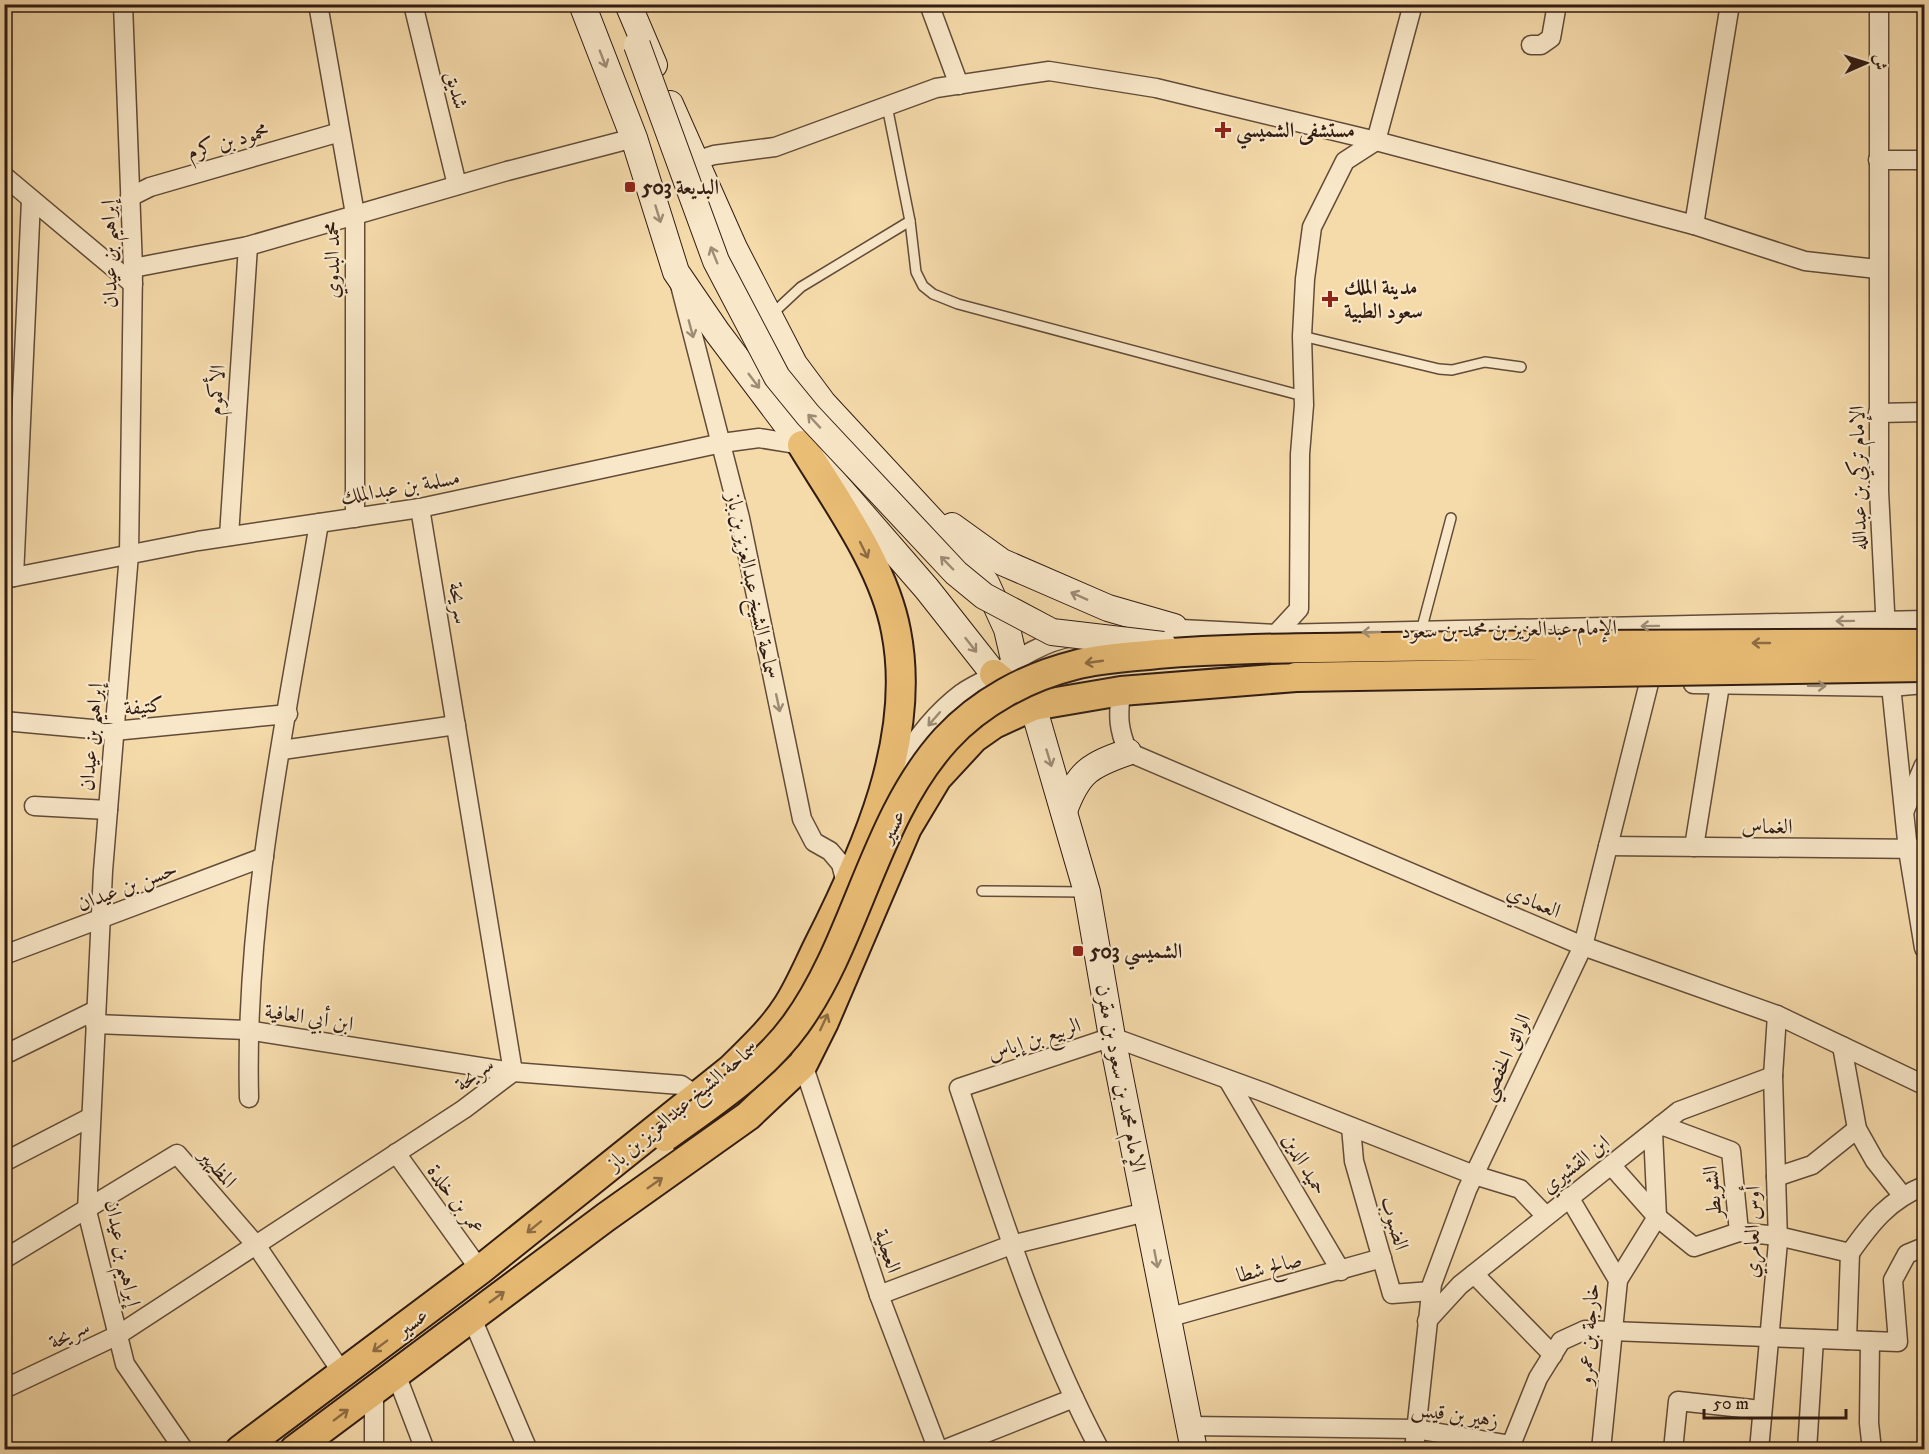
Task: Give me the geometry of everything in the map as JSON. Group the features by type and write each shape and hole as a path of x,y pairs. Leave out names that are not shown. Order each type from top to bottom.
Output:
{"main road":[{"name":"سماحة الشيخ عبدالعزيز بن باز","path":"580,1190 731,1069 762,1038 788,1005 847,888 876,810 889,767 900,692 896,631 880,581 860,541 802,445"},
{"name":"الإمام عبدالعزيز بن محمد بن سعود","path":"1214,649 1724,643 1924,644"},
{"name":"عسير","path":"240,1449 480,1270 580,1190 665,1137 752,1072 796,1024 823,980 880,848 907,797 944,741 972,714 1004,693 1046,673 1080,664 1214,649"},
{"name":"سماحة الشيخ عبدالعزيز بن باز","path":"1004,667 1033,706"},
{"path":"294,1449 471,1316 748,1116 802,1064 824,1022 908,828 937,778 974,738 994,723 1033,706 1121,691 1296,677 1924,667"}],"street":[{"name":"إبراهيم بن عيدان","path":"123,4 133,276 129,554 100,921 87,1211 125,1364 184,1449"},
{"name":"محمد البدوي","path":"318,4 355,214 355,518"},
{"name":"شديق","path":"413,4 457,185"},
{"name":"سماحة الشيخ عبدالعزيز بن باز","path":"582,4 634,138 676,272 722,443 802,819 814,842 830,851 841,864 847,888"},
{"path":"621,4 716,261 777,377 808,415 948,565 984,596 1052,632 1125,642 1214,649"},
{"path":"628,4 694,161 768,318 794,364 823,404 910,496 986,583 1007,629 1004,667"},
{"path":"930,4 959,85"},
{"path":"1276,634 1299,609 1302,336 1305,279 1312,227 1345,161 1376,141 1413,4"},
{"path":"1531,45 1541,45 1551,38 1557,4"},
{"path":"1694,225 1730,4"},
{"name":"الإمام تركي بن عبدالله","path":"1879,4 1878,413 1884,621 1905,811 1916,850 1924,948"},
{"path":"694,161 714,155 775,147 936,88 1049,71 1156,88 1376,141 1694,225 1805,261 1877,269"},
{"name":"محمود بن كرم","path":"130,197 150,187 340,132"},
{"path":"4,176 31,200 133,276 634,138"},
{"path":"1878,160 1924,160"},
{"path":"9,578 31,200"},
{"name":"الأكموم","path":"230,536 248,246"},
{"name":"سماحة الشيخ عبدالعزيز بن باز","path":"676,272 717,332 802,445 927,589 1004,667"},
{"path":"1878,413 1924,412"},
{"name":"مسلمة بن عبدالملك","path":"9,578 230,536 420,508 722,443 759,438 802,445"},
{"path":"910,496 1002,562 1108,608 1174,627"},
{"name":"سريحة","path":"4,1389 118,1335 464,1109 513,1072 420,508"},
{"path":"249,1098 247,1030 264,857 320,523"},
{"name":"الإمام عبدالعزيز بن محمد بن سعود","path":"1094,633 1174,627 1276,634 1924,620"},
{"name":"عسير","path":"876,810 919,736 941,710 963,692 1004,667 1058,639 1094,633"},
{"path":"1064,810 1074,784 1082,776 1101,762 1128,752 1119,729 1121,691 1649,683 1891,687 1924,684"},
{"name":"الواثق الحفصي","path":"1414,1449 1431,1291 1474,1175 1583,946 1649,683"},
{"path":"1694,847 1729,685"},
{"name":"الإمام محمد بن سعود بن مقرن","path":"1033,706 1087,892 1112,1037 1191,1438"},
{"name":"كتيفة","path":"4,721 114,731 288,714"},
{"path":"282,750 456,725"},
{"name":"العمادي","path":"1128,752 1583,946 1777,1015 1924,1085"},
{"path":"1905,811 1924,765"},
{"path":"34,806 108,810"},
{"name":"الغماس","path":"1608,846 1916,850"},
{"name":"حسن بن عيدان","path":"4,955 100,921 264,857"},
{"name":"أوس العامري","path":"1759,1449 1778,1236 1773,1076 1777,1015"},
{"name":"ابن أبي العافية","path":"4,1055 96,1017 247,1030 513,1072 681,1085 697,1096"},
{"name":"الربيع بن إياس","path":"1100,1449 1074,1398 1011,1245 959,1088 1112,1037 1474,1175 1520,1189 1546,1216"},
{"path":"1842,1046 1857,1129 1875,1161 1902,1195"},
{"name":"العجلية","path":"802,1064 879,1295 938,1449"},
{"name":"ابن القشيري","path":"1427,1321 1460,1285 1679,1111 1773,1076"},
{"name":"حميد الدين","path":"1228,1080 1341,1271"},
{"path":"4,1162 91,1117"},
{"name":"الضبوب","path":"1351,1127 1354,1161 1392,1294 1431,1291"},
{"path":"1617,1280 1658,1217 1657,1129"},
{"name":"الشويطر","path":"1657,1129 1731,1151 1739,1232"},
{"path":"1776,1177 1812,1165 1857,1129"},
{"name":"المظيهير","path":"4,1259 87,1211 177,1154 256,1245 343,1374"},
{"name":"عمر بن خلدة","path":"396,1154 480,1270"},
{"path":"1611,1165 1658,1217 1694,1247 1739,1232 1778,1236 1850,1253"},
{"path":"1847,1340 1850,1253 1869,1227 1902,1195 1924,1186"},
{"name":"خارجة بن عمرو","path":"1569,1197 1617,1280 1601,1449"},
{"path":"879,1295 1011,1245 1146,1212"},
{"name":"زهير بن قيس","path":"1191,1438 1416,1429 1511,1445 1538,1378 1561,1341 1585,1330 1898,1342 1893,1280 1907,1254 1924,1247"},
{"name":"صالح شطا","path":"1167,1318 1382,1258"},
{"path":"1474,1274 1553,1354"},
{"path":"471,1316 528,1449"},
{"path":"1807,1449 1814,1339"},
{"path":"1870,1341 1869,1423 1872,1449"},
{"path":"374,1449 385,1382"},
{"path":"385,1382 424,1449"},
{"path":"942,1449 1074,1398"},
{"path":"1673,1449 1678,1401 1761,1410"}],"lane":[{"path":"887,106 910,222 916,272 923,286 933,294 958,304 1303,396"},
{"path":"768,318 801,287 910,222"},
{"path":"1302,336 1439,369 1452,370 1485,362 1521,367"},
{"path":"1421,631 1450,518"},
{"path":"982,891 1087,892"}],"place":[{"name":"مستشفى الشميسي","path":"1223,130"},
{"name":"البديعة 503","path":"630,187"},
{"name":"مدينة الملك سعود الطبية","path":"1330,299"},
{"name":"الشميسي 503","path":"1078,951"}]}
